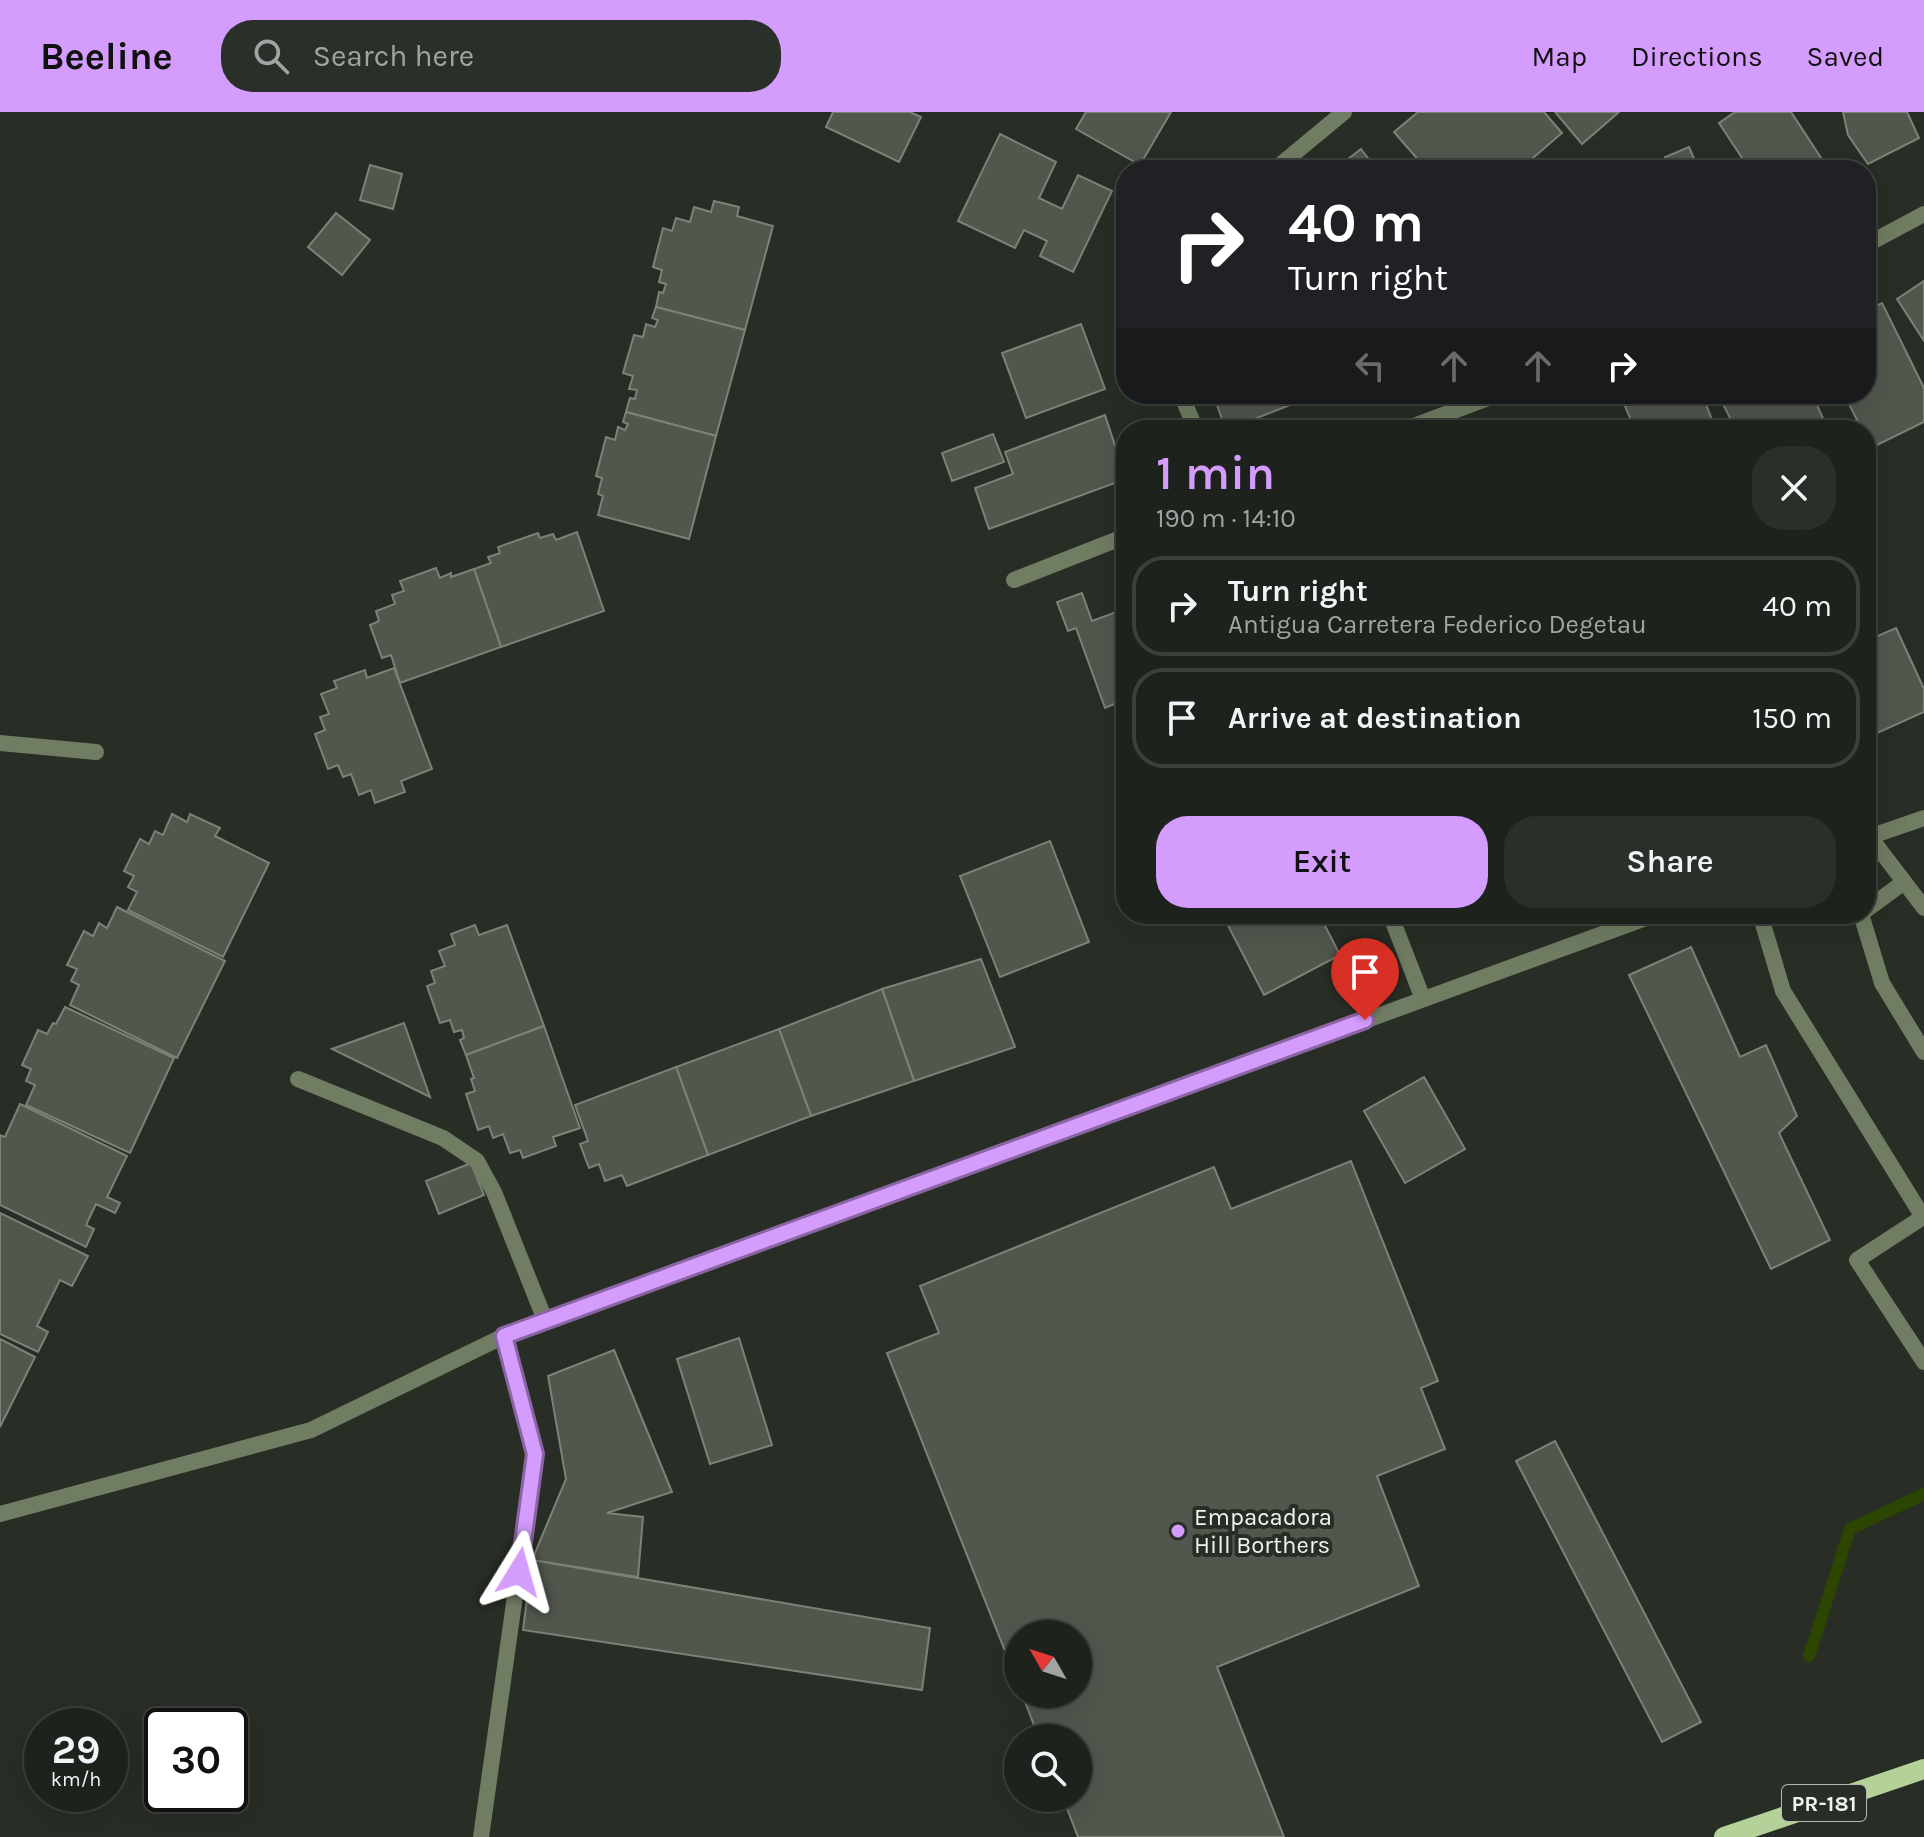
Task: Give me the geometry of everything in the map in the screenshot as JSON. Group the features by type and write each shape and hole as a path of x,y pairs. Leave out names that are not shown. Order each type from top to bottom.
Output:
{"main road":[{"name":"PR-181","path":"1724,1837 1924,1769"}],"street":[{"path":"1286,160 1344,112"},
{"path":"1876,240 1924,214"},
{"path":"1430,420 1472,404"},
{"path":"1014,580 1116,540"},
{"path":"0,743 96,752"},
{"path":"1876,835 1924,818"},
{"path":"1876,848 1924,908"},
{"path":"1876,903 1904,882"},
{"path":"1394,924 1423,999"},
{"path":"0,1514 311,1430 504,1336 545,1320 1629,924"},
{"path":"1763,924 1783,991 1923,1217 1857,1260 1924,1362"},
{"path":"1864,924 1882,983 1924,1052"},
{"path":"298,1079 443,1138 477,1161 494,1192 545,1320"},
{"path":"481,1837 535,1454 504,1336"}],"building":[{"path":"833,112 910,112 921,117 899,162 826,127"},
{"path":"1086,112 1171,112 1143,160 1131,160 1076,129"},
{"path":"1418,112 1544,112 1562,133 1531,160 1418,160 1394,132"},
{"path":"1555,112 1619,112 1582,144"},
{"path":"1735,112 1791,112 1822,160 1743,160 1719,123"},
{"path":"1843,112 1907,112 1919,138 1876,160 1865,160 1848,135"},
{"path":"1000,134 1056,162 1039,198 1062,209 1078,175 1112,191 1073,272 1040,256 1047,241 1024,230 1015,248 958,221"},
{"path":"1689,147 1695,160 1665,160 1665,157"},
{"path":"1361,149 1369,160 1347,160"},
{"path":"370,165 402,174 393,209 360,200"},
{"path":"714,201 739,207 737,216 773,226 745,330 656,307 659,292 663,293 666,284 659,282 662,270 653,267 663,228 672,231 676,218 690,222 694,207 711,212"},
{"path":"336,213 370,240 342,275 308,247"},
{"path":"1924,281 1924,341 1897,299"},
{"path":"1882,303 1924,388 1924,422 1876,446 1876,420 1857,420 1849,404 1876,404 1876,306"},
{"path":"656,307 745,330 716,436 626,412 630,398 635,399 637,390 629,389 633,376 623,373 634,335 643,337 646,324 655,327 658,320 652,318"},
{"path":"1081,324 1105,389 1026,418 1002,353"},
{"path":"1217,404 1293,404 1252,420 1222,420"},
{"path":"1706,404 1712,420 1631,420 1625,406"},
{"path":"1723,404 1817,404 1824,420 1731,420"},
{"path":"626,412 716,436 689,539 598,515 603,496 598,494 602,478 596,476 606,437 615,440 618,427 625,430 628,424 623,422"},
{"path":"1105,415 1116,449 1116,483 989,529 975,488 1013,474 1005,452"},
{"path":"993,434 1004,462 952,481 942,453"},
{"path":"577,532 604,611 501,647 474,569 491,563 488,557 500,553 498,547 538,533 540,538 553,534 556,540"},
{"path":"436,568 440,578 474,569 501,647 400,683 391,655 382,658 370,625 379,621 376,611 395,604 392,595 404,591 400,581"},
{"path":"1082,593 1092,621 1116,612 1116,703 1105,708 1076,628 1068,631 1057,602"},
{"path":"1896,628 1924,689 1924,712 1876,734 1876,637"},
{"path":"394,668 432,769 401,781 405,792 375,803 371,790 359,795 351,774 343,777 338,765 328,769 315,734 325,730 320,717 329,714 321,694 337,688 334,681 365,670 367,678"},
{"path":"172,814 187,822 190,814 220,828 215,836 269,863 223,957 128,910 137,892 128,887 134,876 124,871 140,839 149,844 155,831 163,835"},
{"path":"1050,841 1089,942 1000,977 960,876"},
{"path":"117,907 225,961 177,1058 70,1005 79,985 71,981 77,969 67,965 84,931 93,936 99,923 107,928"},
{"path":"1227,924 1324,924 1340,955 1264,995"},
{"path":"475,925 479,935 507,925 544,1026 466,1055 460,1040 464,1038 462,1030 454,1032 450,1020 440,1023 427,986 435,983 431,971 445,966 439,951 455,945 451,934"},
{"path":"1691,947 1740,1057 1766,1045 1797,1116 1779,1133 1830,1240 1771,1269 1629,975"},
{"path":"981,959 1015,1047 914,1081 882,989"},
{"path":"882,989 914,1081 811,1116 779,1029"},
{"path":"65,1007 174,1058 130,1153 26,1105 35,1085 26,1081 31,1069 22,1065 38,1030 47,1034"},
{"path":"404,1023 430,1097 332,1049"},
{"path":"544,1026 580,1128 553,1137 556,1146 523,1158 520,1150 510,1153 503,1134 493,1138 489,1126 478,1130 466,1094 475,1091 466,1055"},
{"path":"779,1029 811,1116 708,1155 676,1067"},
{"path":"676,1067 708,1155 627,1186 622,1175 605,1181 599,1164 589,1168 580,1144 588,1141 575,1105"},
{"path":"1424,1077 1465,1149 1405,1183 1364,1111"},
{"path":"20,1104 127,1156 107,1197 120,1203 115,1213 96,1204 86,1225 94,1229 86,1247 0,1205 0,1135 5,1137"},
{"name":"Empacadora Hill Borthers","path":"1351,1161 1438,1381 1421,1388 1445,1449 1377,1476 1419,1586 1217,1667 1284,1837 1078,1837 1068,1812 1092,1812 1092,1724 1034,1724 1027,1708 1092,1708 1092,1620 1004,1620 1004,1649 887,1353 939,1333 920,1286 1214,1167 1231,1209"},
{"path":"471,1163 484,1195 439,1214 426,1181"},
{"path":"0,1213 88,1256 72,1286 60,1280 37,1326 48,1332 38,1352 0,1334"},
{"path":"739,1338 772,1445 710,1464 677,1359"},
{"path":"0,1339 35,1357 0,1427"},
{"path":"614,1350 672,1492 607,1513 643,1517 638,1577 532,1560 566,1479 548,1376"},
{"path":"1555,1441 1701,1722 1662,1742 1516,1461"},
{"path":"532,1560 930,1628 922,1690 523,1630"}],"waterway":[{"path":"1809,1656 1850,1529 1924,1494"}],"place":[{"name":"Empacadora Hill Borthers","path":"1178,1531"}],"route":[{"path":"519,1572 535,1454 504,1336 1365,1020"}]}
